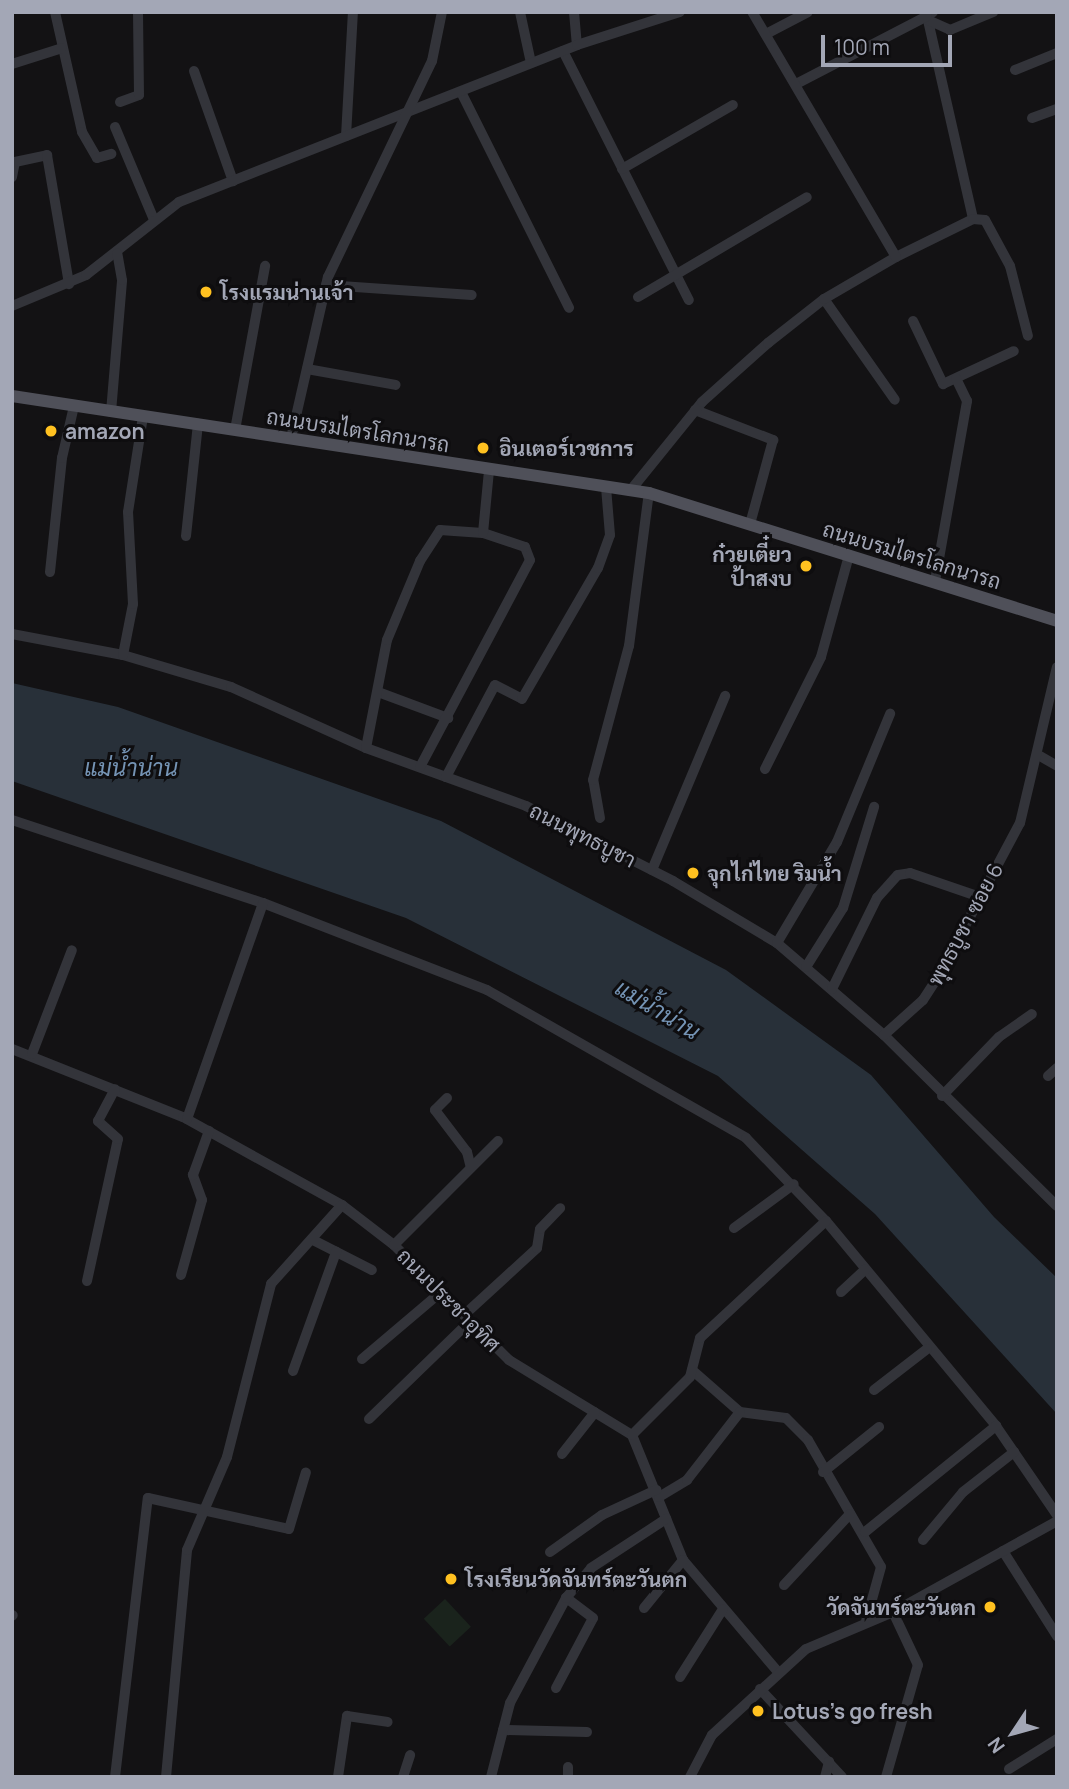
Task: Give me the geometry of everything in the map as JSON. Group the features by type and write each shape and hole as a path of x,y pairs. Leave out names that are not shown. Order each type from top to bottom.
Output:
{"main road":[{"name":"ถนนบรมไตรโลกนารถ","path":"12,396 649,494 1057,621"}],"street":[{"path":"55,12 82,132 97,158 111,154"},
{"path":"120,102 139,95 138,12"},
{"path":"346,136 353,12"},
{"path":"291,438 326,285 432,61 442,12"},
{"path":"520,12 531,63"},
{"path":"574,12 578,45"},
{"path":"12,306 69,284 117,253 154,220 233,181 407,112 462,94 578,45 680,12"},
{"path":"752,12 798,83 896,257"},
{"path":"766,34 807,12"},
{"path":"930,16 950,30 993,12"},
{"path":"798,83 930,16"},
{"path":"930,16 972,219"},
{"path":"12,64 62,48"},
{"path":"563,51 690,300"},
{"path":"1015,70 1057,53"},
{"path":"194,71 233,181"},
{"path":"462,94 569,309"},
{"path":"622,169 733,105"},
{"path":"1032,118 1057,109"},
{"path":"115,127 154,220"},
{"path":"12,177 15,162 47,155 69,284"},
{"path":"638,297 675,271 807,197"},
{"path":"629,491 695,410 824,299 896,257 972,219 989,224 1004,253 1028,336"},
{"path":"111,412 122,280 117,253"},
{"path":"235,430 265,267"},
{"path":"326,285 472,295"},
{"path":"824,299 895,400"},
{"path":"913,321 943,384 1014,351"},
{"path":"307,369 396,385"},
{"path":"935,581 967,401 956,378"},
{"path":"50,572 62,458 74,406"},
{"path":"695,410 774,440 750,524"},
{"path":"123,655 133,604 128,512 143,416"},
{"path":"186,536 198,424"},
{"path":"483,533 489,471"},
{"path":"446,777 495,685 522,699 598,568 610,534 606,487"},
{"path":"600,818 593,780 629,646 649,494"},
{"path":"366,748 387,640 440,530 483,533 525,547 530,560 420,767"},
{"path":"765,769 821,657 849,555"},
{"name":"ถนนพุทธบูชา","path":"12,634 123,655 231,687 366,748 526,806 652,870 777,943 806,967 884,1035 942,1096 1057,1206"},
{"name":"พุทธบูชา ซอย 6","path":"884,1035 923,1000 1011,839 1040,756 1057,667"},
{"path":"378,692 448,718"},
{"path":"652,870 725,696"},
{"path":"777,943 837,842 890,714"},
{"path":"1040,756 1057,766"},
{"path":"806,967 843,908 874,807"},
{"path":"12,820 263,903 487,990 746,1138 794,1184 927,1349 996,1426 1057,1515"},
{"path":"832,989 877,898 898,875 915,874 981,897"},
{"path":"187,1119 263,903"},
{"path":"32,1054 72,950"},
{"path":"942,1096 999,1037 1032,1014"},
{"name":"ถนนประชาอุทิศ","path":"12,1049 32,1054 187,1119 342,1205 394,1245 509,1360 632,1435"},
{"path":"1048,1076 1057,1068"},
{"path":"87,1281 118,1139 98,1121 115,1089"},
{"path":"447,1098 435,1110 467,1152 471,1168"},
{"path":"181,1275 202,1200 192,1175 209,1131"},
{"path":"394,1245 498,1140"},
{"path":"734,1228 794,1184"},
{"path":"166,1777 187,1550 209,1511 271,1284 342,1205"},
{"path":"369,1419 537,1248 542,1224 560,1208"},
{"path":"777,1671 683,1560 632,1435 684,1386 692,1370 700,1338 826,1221"},
{"path":"313,1240 372,1270"},
{"path":"293,1371 335,1252"},
{"path":"841,1292 865,1270"},
{"path":"362,1359 441,1292"},
{"path":"874,1390 927,1349"},
{"path":"692,1370 740,1412 786,1418 807,1440 823,1472 865,1532 881,1579 866,1621"},
{"path":"562,1454 594,1412"},
{"path":"550,1552 602,1515 687,1480 740,1412"},
{"path":"865,1532 996,1426"},
{"path":"823,1472 878,1427"},
{"path":"923,1540 963,1492 1014,1452"},
{"path":"115,1777 148,1498 289,1529 306,1472"},
{"path":"784,1585 850,1514"},
{"path":"491,1777 510,1703 566,1598 591,1568 666,1519"},
{"path":"690,1777 712,1735 777,1671 866,1621 893,1612 1057,1521"},
{"path":"1003,1551 1057,1636"},
{"path":"644,1608 683,1560"},
{"path":"556,1688 593,1618 566,1598"},
{"path":"680,1677 723,1609"},
{"path":"886,1777 918,1665 893,1612"},
{"path":"760,1689 842,1777"},
{"path":"338,1777 347,1716 388,1722"},
{"path":"503,1730 587,1732"},
{"path":"1009,1769 1057,1739"},
{"path":"403,1777 410,1755"},
{"path":"825,1777 829,1762"}],"shaded area":[{"path":"445,1599 471,1627 450,1647 424,1619"}],"water":[{"name":"แม่น้ำน่าน","path":"12,683 118,707 441,821 726,970 871,1075 994,1217 1057,1278 1057,1414 875,1214 718,1076 406,918 12,781"}],"place":[{"name":"โรงแรมน่านเจ้า","path":"206,292"},
{"name":"amazon","path":"51,431"},
{"name":"อินเตอร์เวชการ","path":"483,448"},
{"name":"ก๋วยเตี๋ยว ป้าสงบ","path":"806,566"},
{"name":"จุกไก่ไทย ริมน้ำ","path":"693,873"},
{"name":"โรงเรียนวัดจันทร์ตะวันตก","path":"451,1579"},
{"name":"วัดจันทร์ตะวันตก","path":"990,1607"},
{"name":"Lotus's go fresh","path":"758,1711"}]}
